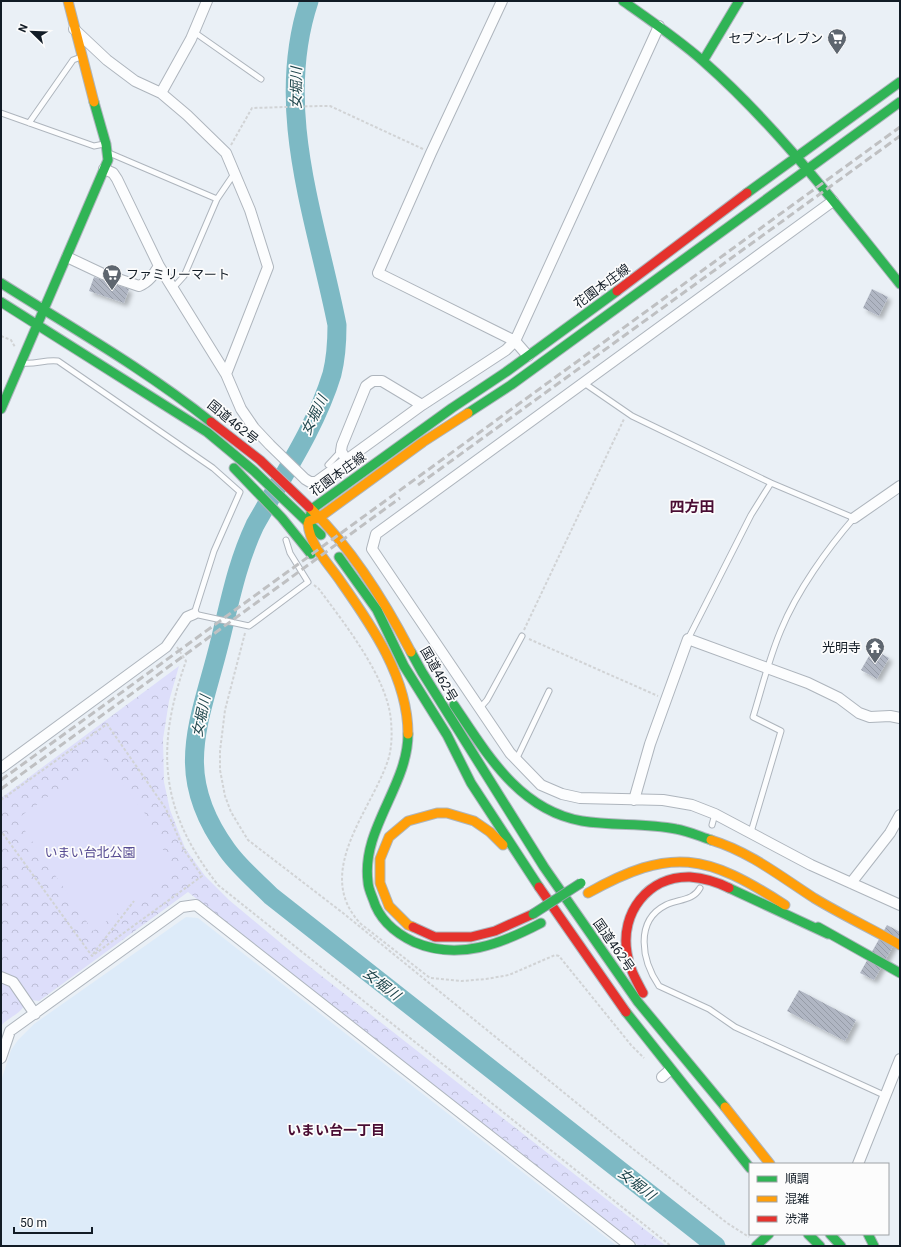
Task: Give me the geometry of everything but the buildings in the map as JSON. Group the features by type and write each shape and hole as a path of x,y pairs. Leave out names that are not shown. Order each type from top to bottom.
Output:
{"main road":[{"path":"1,409 104,169 107,148 74,29 68,1"},
{"path":"623,1 659,26 703,61 726,82 797,156 900,284"},
{"path":"703,61 739,1"},
{"name":"花園本庄線","path":"308,522 312,509 452,408 528,356 797,156 900,82"},
{"name":"花園本庄線","path":"308,522 320,517 424,442 511,385 900,102"},
{"name":"国道462号","path":"1,284 164,386 212,421 260,460 320,517 362,569 386,604 422,672 544,867 638,1002 711,1089 769,1163"},
{"name":"国道462号","path":"1,302 99,362 207,432 254,471 289,506 308,522 329,545 377,610 404,666 446,736 471,783 563,924 615,998 670,1070 749,1167"},
{"path":"99,362 113,380 196,436"},
{"path":"228,462 282,518 352,610 393,673"},
{"path":"308,522 309,534 312,542 373,630 393,673 405,705 409,734 408,747 401,775 372,840 368,856 367,884 377,911 385,923 397,933 423,946 438,949 468,950 484,947 513,937 541,923 618,875 652,863 682,860 697,862 727,872 755,885 828,934"},
{"path":"386,604 496,765 515,789 526,798 539,806 566,818 598,823 676,829 710,838 761,862 815,898 900,945"},
{"path":"591,878 581,883 533,914 500,930 471,937 444,938 419,931 398,917 383,897 378,873 380,861 389,839 405,823 416,817 427,814 452,814 476,822 486,829 505,847 565,937 615,998"},
{"path":"758,873 815,898"},
{"path":"711,1089 642,991 628,961 625,946 629,918 641,897 659,883 680,877 702,878 727,887 828,934 900,973"},
{"path":"758,1244 768,1235"},
{"path":"809,1235 820,1246"},
{"path":"831,1235 841,1246"},
{"path":"868,1235 874,1246"}],"street":[{"path":"161,93 194,32 207,1"},
{"path":"502,1 431,153 378,274 515,341 528,356"},
{"path":"104,169 112,173 117,179 160,266 226,374 241,409 254,428 270,445 305,480 310,482 321,479 422,405 506,350 515,341 659,26"},
{"path":"74,29 107,60 135,81 161,93 187,115 226,153 235,173 250,210 268,267 226,374"},
{"path":"833,201 584,383 391,519 376,534 372,549 516,760 541,785 562,794 580,798 663,800 692,805 716,814 811,865 900,906"},
{"path":"67,257 103,274 139,286 149,279 160,266"},
{"path":"342,453 366,386 373,381 382,381 422,405"},
{"path":"854,518 900,486"},
{"path":"1,768 166,647 173,639 184,620 189,615 196,614"},
{"path":"634,800 650,744 688,639 808,683 839,698 859,713 870,717 890,716 900,718"},
{"path":"851,883 890,833 900,815"},
{"path":"1,1058 10,1031 182,907 196,905 630,1246"},
{"path":"1,977 13,982 35,1014"},
{"path":"858,1163 900,1059"},
{"path":"662,1076 670,1070"}],"lane":[{"path":"194,32 261,79"},
{"path":"29,123 73,60 82,57"},
{"path":"1,113 94,146 107,148 217,199"},
{"path":"174,287 184,276 217,199 235,173"},
{"path":"21,363 32,364 50,360 58,361 213,468 240,492 214,552 196,614 246,626 251,625 308,582 290,553 286,540"},
{"path":"584,383 627,412 771,483 854,518 840,534 801,592 781,629 768,668 753,717 781,731 751,832"},
{"path":"328,465 342,453"},
{"path":"688,639 751,515 771,483"},
{"path":"480,708 487,700 522,636"},
{"path":"516,760 549,691"},
{"path":"712,825 716,814"},
{"path":"700,888 697,894 692,897 667,905 654,912 645,928 644,939 646,953 659,986 708,1009 735,1027 886,1096"}],"path":[{"path":"226,153 252,108 330,106 431,153"},
{"path":"1,336 10,340 15,348"},
{"path":"627,412 522,636 666,699"},
{"path":"308,582 320,589 351,633 378,680 385,696 391,720 389,756 354,830 344,859 344,896 348,908 361,924 430,978 444,980 486,979 509,975 555,955 562,958 631,1045 645,1059"},
{"path":"246,626 221,730 220,770 225,796 231,812 248,840 353,921 423,980 727,1223 758,1244"},
{"path":"173,639 186,661 177,687 166,745 172,799 188,840 200,863 218,885 671,1246"},
{"path":"1,800 107,724 166,809 184,850 202,876 92,956"},
{"path":"383,771 389,766 392,760 395,748 396,731"},
{"path":"1,831 92,956"},
{"path":"92,956 134,901"},
{"path":"353,921 361,924"},
{"path":"562,958 566,957"},
{"path":"420,971 423,980"}],"shaded area":[{"path":"186,917 198,918 617,1246 1,1246 1,1081 11,1050 18,1040 34,1024"}],"green space":[{"name":"いまい台北公園","path":"179,666 169,701 163,739 164,782 170,810 185,848 205,876 229,900 300,959 666,1246 639,1246 188,892 39,1001 31,1000 1,973 1,798"},
{"path":"102,757 149,819 174,873 93,931 17,819"},
{"path":"1,979 10,983 25,1004 20,1011 1,1026"}],"waterway":[{"name":"女堀川","path":"309,1 299,42 295,82 297,123 309,204 337,325 335,356 332,374 317,413 298,451 255,525 243,554 199,723 195,747 195,772 199,796 210,822 227,850 242,868 271,896 716,1246"}],"railway":[{"path":"1,780 900,127"},
{"path":"418,485 900,136"},
{"path":"1,789 400,498"}],"traffic: fast":[{"path":"623,1 664,30 703,61 757,113 806,168 900,284"},
{"path":"703,61 739,1"},
{"path":"747,193 900,82"},
{"path":"1,409 108,160 106,144 94,102"},
{"path":"468,413 511,385 900,102"},
{"path":"1,283 135,367 211,422"},
{"path":"309,521 312,509 452,408 506,372 617,291"},
{"path":"1,302 207,432 254,471 321,535"},
{"path":"234,468 282,518 311,554"},
{"path":"339,557 377,610 404,666 447,735 471,783 539,887"},
{"path":"411,652 544,867 638,1002 725,1107"},
{"path":"454,705 492,760 507,777 540,805 560,815 582,821 605,824 664,827 685,831 711,840"},
{"path":"408,734 406,753 401,772 371,844 368,863 368,886 379,913 394,930 414,942 430,948 447,950 479,948 510,938 541,923"},
{"path":"533,914 581,883"},
{"path":"729,888 828,934"},
{"path":"818,927 900,973"},
{"path":"626,1012 749,1167"},
{"path":"756,1246 768,1235"},
{"path":"809,1235 820,1246"},
{"path":"831,1235 841,1246"},
{"path":"868,1235 874,1246"}],"traffic: slow":[{"path":"68,1 94,102"},
{"path":"309,521 320,517 423,442 468,413"},
{"path":"309,507 325,523 366,575 390,613 411,652"},
{"path":"308,524 312,540 316,547 365,616 386,654 402,693 408,734"},
{"path":"413,927 408,925 389,906 380,883 380,859 389,837 408,821 437,813 447,813 474,821 490,832 503,845"},
{"path":"711,840 752,858 814,898 900,945"},
{"path":"588,893 617,878 643,868 666,863 688,862 710,866 733,875 785,905"},
{"path":"725,1107 769,1163"}],"traffic: jam":[{"path":"617,291 747,193"},
{"path":"211,422 260,460 309,507"},
{"path":"643,993 629,964 626,938 628,924 633,911 640,900 650,890 661,883 675,878 700,878 729,888"},
{"path":"539,887 626,1012"},
{"path":"413,927 435,937 471,937 495,931 533,914"}],"place":[{"name":"セブン-イレブン","path":"837,55"},
{"name":"ファミリーマート","path":"112,291"},
{"name":"光明寺","path":"875,664"}],"district":[{"name":"四方田","path":"692,507"},
{"name":"いまい台一丁目","path":"336,1130"}]}
